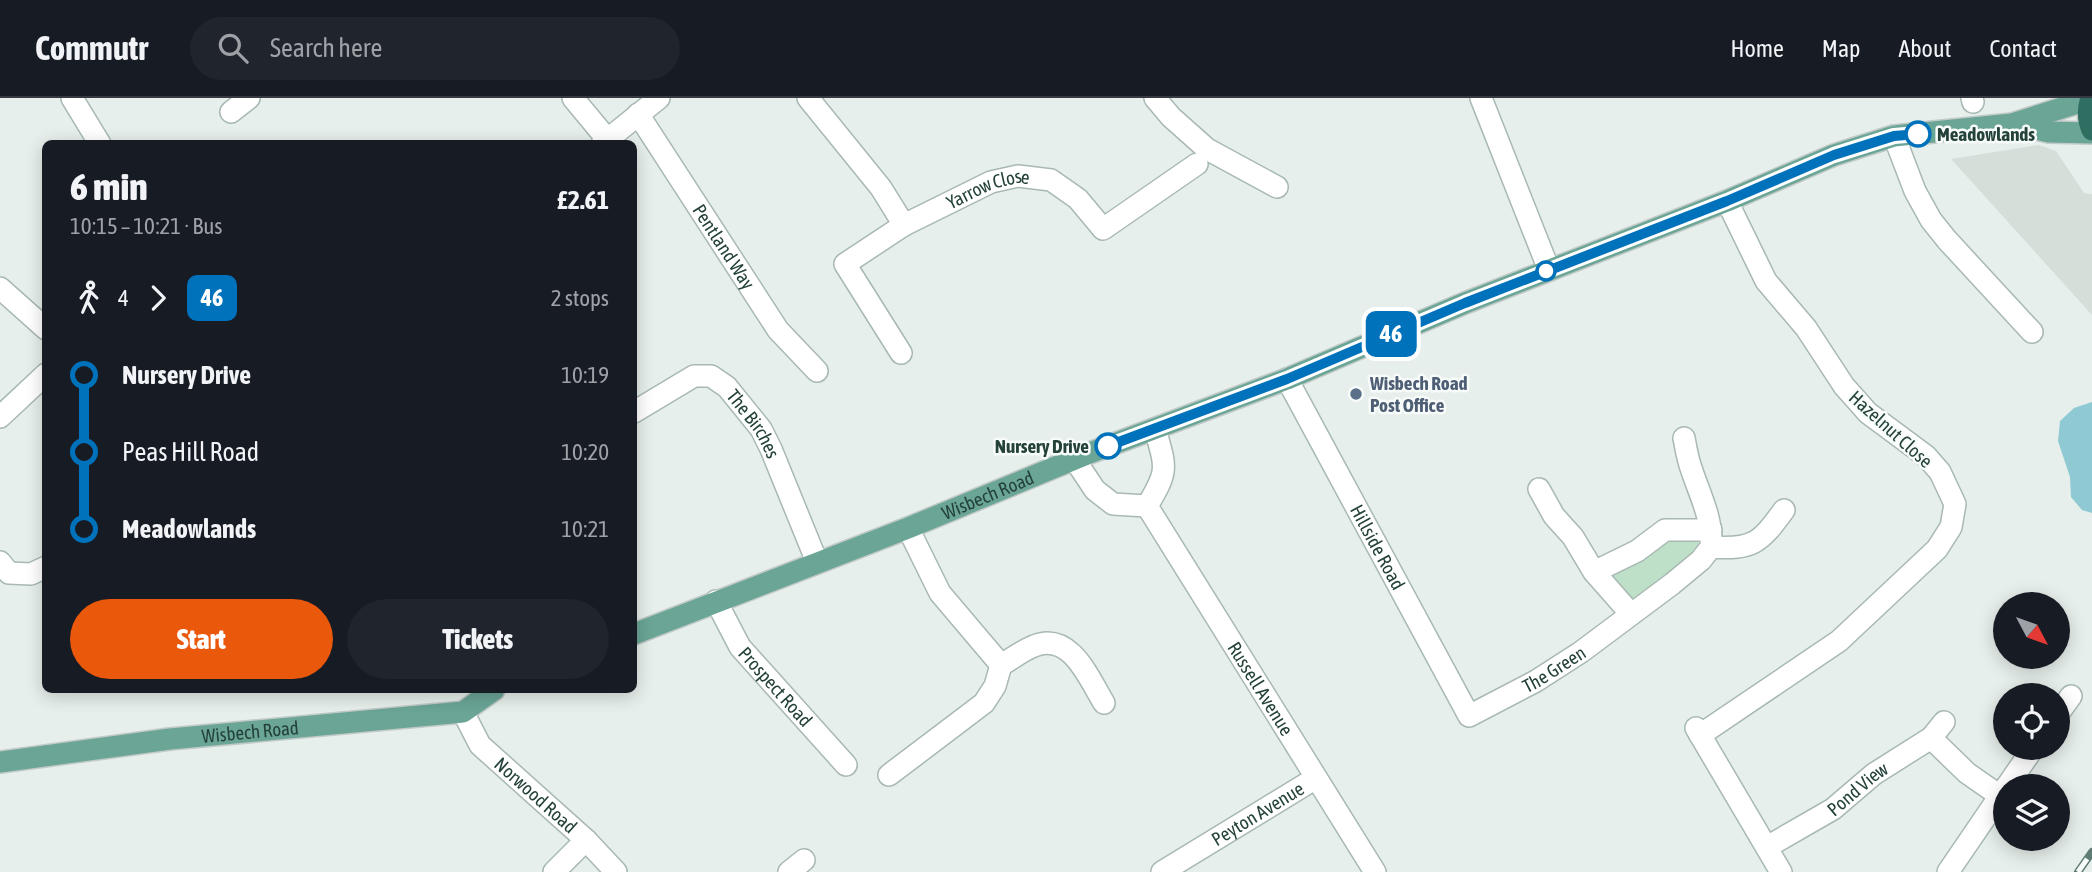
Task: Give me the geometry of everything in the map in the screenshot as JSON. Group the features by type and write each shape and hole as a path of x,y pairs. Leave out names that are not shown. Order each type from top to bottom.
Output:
{"highway":[{"path":"2090,99 2087,110 2092,132"}],"main road":[{"name":"Wisbech Road","path":"637,633 1287,379 1339,355 1727,201 1834,155 1894,136 2012,124 2090,99"},
{"name":"Wisbech Road","path":"2012,124 2049,132 2092,132"},
{"path":"463,712 490,693"},
{"name":"Wisbech Road","path":"0,762 170,739 463,712"}],"street":[{"path":"72,98 98,140"},
{"path":"231,113 249,98"},
{"path":"573,98 604,140"},
{"path":"808,98 881,188 904,225 845,264 901,354"},
{"path":"1155,98 1171,117 1207,149 1277,187"},
{"path":"1481,98 1549,270"},
{"path":"606,140 648,107 773,295"},
{"name":"Pentland Way","path":"648,107 778,330 817,370"},
{"path":"1894,136 1914,191 1931,220 2032,332"},
{"name":"Yarrow Close","path":"904,225 992,182 1018,176 1051,180 1078,199 1104,229 1197,164"},
{"name":"Hazelnut Close","path":"1727,201 1766,281 1806,328 1844,386 1868,413 1926,456 1940,472 1955,504 1951,527 1937,549 1839,641 1698,732 1767,847"},
{"path":"0,288 42,325"},
{"name":"The Birches","path":"637,410 694,376 711,376 727,387 761,429 817,562"},
{"path":"0,417 42,378"},
{"name":"Hillside Road","path":"1287,379 1469,716"},
{"path":"1075,460 1095,491 1113,505 1147,506 1163,476 1164,461 1155,429"},
{"path":"1684,438 1691,470 1703,499 1711,538"},
{"path":"1539,489 1554,516 1573,537 1594,572 1631,614"},
{"name":"Russell Avenue","path":"1147,506 1375,872"},
{"path":"1594,572 1637,551 1665,530 1711,538 1735,548 1754,543 1769,531 1784,510"},
{"path":"908,527 940,593 1001,665"},
{"name":"The Green","path":"1469,716 1536,681 1581,652 1692,568 1711,538"},
{"path":"0,562 9,573 31,574 42,569"},
{"name":"Prospect Road","path":"716,601 740,647 846,765"},
{"path":"889,775 984,703 995,686 1001,665 1035,645 1055,642 1065,647 1073,654 1104,703"},
{"name":"Norwood Road","path":"463,712 481,745 586,840 616,872"},
{"name":"Pond View","path":"1767,847 1833,809 1874,774 1937,730 1967,773 1993,785"},
{"name":"Peyton Avenue","path":"1162,872 1316,778"},
{"path":"1948,872 1993,806"},
{"path":"554,872 586,840"},
{"path":"1767,847 1781,872"}],"shaded area":[{"path":"2039,145 2056,151 2084,193 2092,194 2092,315 1951,159"}],"green space":[{"path":"1668,538 1696,539 1699,544 1696,553 1633,600 1627,598 1606,575"}],"water":[{"path":"2092,402 2092,513 2082,510 2071,497 2070,477 2058,441 2060,421 2074,408"}],"railway":[{"path":"2078,872 2092,852"}],"bus line":[{"name":"46","path":"1108,446 1287,379 1465,303 1727,201 1834,155 1894,136 1918,134"}],"place":[{"name":"Meadowlands","path":"1918,134"},
{"name":"Wisbech Road Post Office","path":"1356,394"},
{"name":"Nursery Drive","path":"1108,446"}]}
